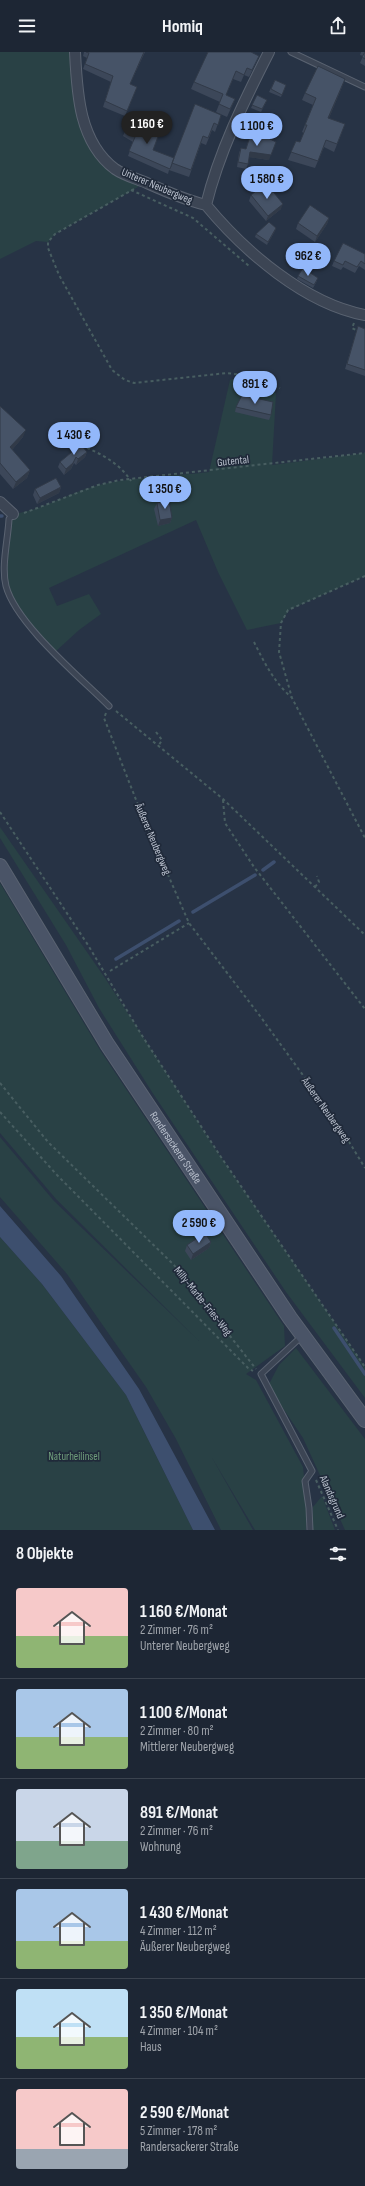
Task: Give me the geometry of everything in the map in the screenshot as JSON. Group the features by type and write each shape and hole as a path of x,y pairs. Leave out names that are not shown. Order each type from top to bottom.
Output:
{"main road":[{"name":"Randersackerer Straße","path":"0,866 107,1044 303,1335 365,1420"}],"street":[{"name":"Unterer Neubergweg","path":"75,52 77,94 90,138 101,155 115,168 140,180 183,198 206,205"},
{"path":"269,52 241,108 210,189 206,205 233,236 271,267 309,293 347,311 365,315"},
{"path":"0,502 13,514"}],"lane":[{"path":"291,52 365,87"},
{"path":"13,514 9,519 5,574 10,596 27,624 109,706"},
{"path":"303,1335 261,1374 312,1471 305,1481 309,1508 310,1530"}],"path":[{"path":"140,180 138,187 55,234 48,242 48,248 59,275 112,370 125,380 134,383 227,373 249,376 280,388"},
{"path":"132,190 193,218 250,267"},
{"path":"354,329 360,331"},
{"path":"76,444 108,458 126,474 131,481"},
{"name":"Gutental","path":"13,514 29,512 98,485 120,480 131,481 365,453"},
{"path":"365,576 288,610 281,623 279,652 292,698 365,838"},
{"path":"254,642 265,665 281,688 292,698"},
{"path":"109,706 159,745 223,799 365,935"},
{"name":"Äußerer Neubergweg","path":"109,706 104,718 142,815 189,923 260,1016 332,1116 365,1168"},
{"path":"156,732 162,740 159,745"},
{"path":"223,799 225,823 254,867 365,1009"},
{"path":"0,812 88,945 141,1034 221,1157 365,1367"},
{"path":"315,887 319,882 317,876"},
{"path":"110,971 189,923"},
{"name":"Milly-Marbe-Fries-Weg","path":"0,1083 48,1142 174,1265 261,1374"},
{"path":"0,1112 57,1175 248,1368 261,1374"},
{"name":"Alandsgrund","path":"312,1471 338,1530"}],"green space":[{"path":"0,52 75,52 77,94 104,159 140,181 138,187 55,234 48,242 36,241 0,259"},
{"path":"236,378 246,380 276,393 272,465 365,453 365,576 289,610 281,623 247,630 218,572 196,520 49,588 57,606 89,594 101,614 79,630 55,652 23,617 16,607 7,586 5,567 9,519 13,514 35,509 99,485 139,478 209,472 230,380"},
{"path":"0,827 105,978 214,1147 365,1367 365,1398 286,1292 152,1092 99,1008 66,945 0,838"},
{"path":"0,883 100,1050 284,1326 285,1346 246,1374 256,1380 303,1467 307,1508 306,1530 255,1530 211,1456 253,1530 221,1530 176,1439 146,1387 67,1274 0,1197 0,1137 54,1201 199,1341 56,1199 0,1133"},
{"name":"Naturheilinsel","path":"0,1237 42,1284 126,1395 193,1530 0,1530"},
{"path":"296,1348 365,1439 365,1530 345,1530 303,1438 268,1386 279,1365"},
{"path":"322,1496 335,1530 312,1530 313,1507"}],"water":[{"path":"0,1206 61,1276 139,1389 215,1530 193,1530 126,1395 42,1284 0,1237"}],"building":[{"path":"86,52 144,52 130,84 137,87 127,111 105,101 113,76 85,64 89,53"},
{"path":"208,52 251,52 259,56 252,70 247,68 244,75 236,71 226,95 235,99 230,109 219,104 223,94 194,82"},
{"path":"365,52 365,59 362,57"},
{"path":"318,66 345,79 328,118 345,124 337,144 326,140 318,161 291,152 296,141 300,142 316,98 305,93"},
{"path":"275,80 286,85 282,95 271,89"},
{"path":"257,95 267,100 262,109 252,105"},
{"path":"195,104 221,115 218,125 214,123 208,138 203,136 191,170 172,163"},
{"path":"129,122 159,134 153,150 174,158 170,169 129,151 135,137 125,131"},
{"path":"252,130 276,142 271,155 250,152 248,164 238,162 241,148 246,149"},
{"path":"266,183 283,204 268,216 251,195"},
{"path":"310,205 329,218 317,236 298,223"},
{"path":"269,222 276,228 268,242 256,234"},
{"path":"343,243 365,254 365,264 361,261 357,267 345,261 343,265 334,261"},
{"path":"303,268 318,278 314,285 298,276"},
{"path":"358,326 365,329 365,370 347,364"},
{"path":"242,395 273,402 271,415 236,407"},
{"path":"0,406 26,430 10,447 30,470 16,482 0,463"},
{"path":"84,442 82,446 87,452 78,459 76,457 73,463 66,469 60,462"},
{"path":"56,478 61,487 40,498 35,489"},
{"path":"169,500 172,518 160,520 157,503"},
{"path":"205,1233 211,1242 193,1254 187,1245"}],"waterway":[{"path":"263,870 274,862"},
{"path":"193,912 255,875"},
{"path":"116,959 179,921"},
{"path":"334,1328 365,1374"}]}
